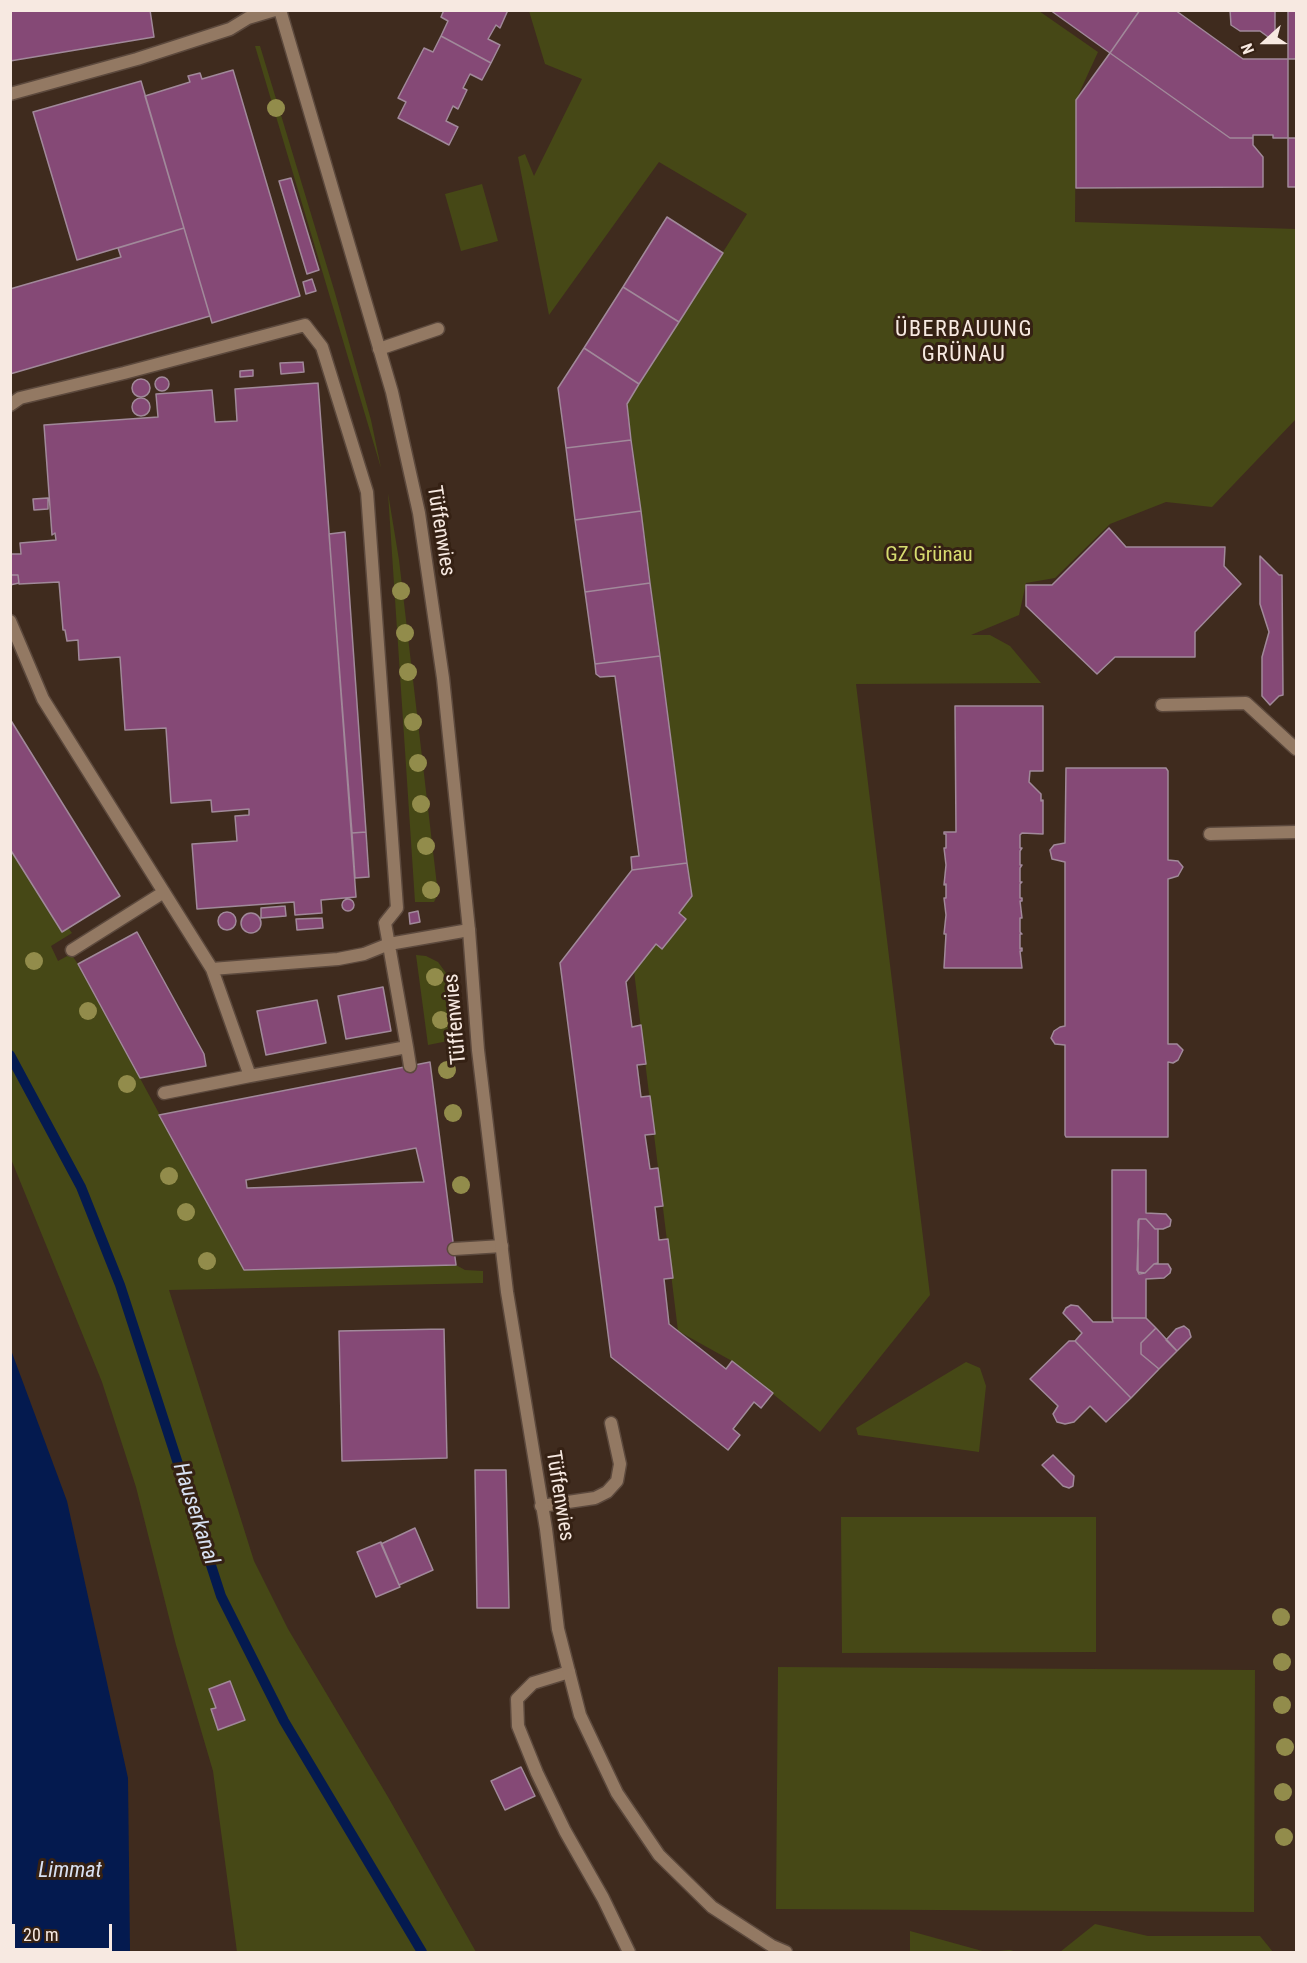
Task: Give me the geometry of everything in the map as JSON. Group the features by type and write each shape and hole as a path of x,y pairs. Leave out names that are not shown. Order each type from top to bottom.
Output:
{"street":[{"path":"10,94 137,59 230,29 248,18 274,10"},
{"name":"Tüffenwies","path":"280,10 392,392 419,513 443,678 469,930 478,1050 507,1292 558,1629 580,1715 616,1793 659,1855 712,1907 786,1953"},
{"path":"10,405 20,398 305,325 322,347 367,492 397,908 385,923 410,1066"},
{"path":"380,349 438,329"},
{"path":"10,621 43,699 212,969 250,1076"},
{"path":"1162,705 1246,702 1296,749"},
{"path":"1210,834 1296,832"},
{"path":"72,950 164,892"},
{"path":"212,969 338,959 364,954 389,944 469,930"},
{"path":"164,1093 407,1047"},
{"path":"454,1249 502,1246"},
{"path":"541,1506 595,1498 607,1492 617,1481 620,1464 611,1424"},
{"path":"569,1672 533,1683 517,1699 518,1726 560,1821 603,1898 629,1953"}],"green space":[{"name":"GZ Grünau","path":"529,11 1039,11 1098,52 1076,100 1075,222 1296,229 1296,419 1212,507 1166,502 1110,524 1055,578 1026,583 1019,615 971,635 990,635 1010,646 1041,683 856,684 930,1295 820,1432 732,1361 678,1331 634,971 656,944 663,949 685,919 679,913 692,896 627,404 747,214 659,162 549,315 518,157 525,154 534,176 582,79 545,64"},
{"path":"255,46 260,46 335,293 371,420 381,468"},
{"path":"482,184 498,241 461,251 445,194"},
{"path":"388,493 399,560 438,894 434,902 415,902"},
{"path":"10,849 72,933 51,946 58,961 71,954 78,964 244,1270 456,1265 465,1270 483,1271 483,1283 169,1290 254,1561 288,1629 388,1797 476,1952 237,1952 213,1771 176,1645 136,1487 102,1382 11,1159"},
{"path":"416,955 426,956 438,962 446,973 453,1040 428,1045"},
{"path":"966,1362 980,1368 986,1386 979,1452 858,1435 856,1428"},
{"path":"841,1517 1096,1517 1096,1652 842,1653"},
{"path":"778,1667 1255,1670 1254,1912 776,1909"},
{"path":"1095,1924 1148,1936 1260,1936 1273,1952 1060,1952"},
{"path":"910,1931 986,1952 910,1952"},
{"path":"1010,1950 1017,1952 986,1952"}],"water":[{"name":"Limmat","path":"11,1350 67,1501 128,1778 130,1952 11,1952"}],"building":[{"path":"10,10 150,10 154,37 10,61"},
{"path":"444,10 508,10 500,28 496,25 488,39 500,45 491,63 441,36 448,21 441,17"},
{"path":"1050,10 1140,10 1110,53"},
{"path":"1140,10 1175,10 1243,59 1296,59 1296,138 1253,135 1253,138 1230,138 1110,53"},
{"path":"1230,10 1275,10 1275,42 1260,31 1240,31 1231,25"},
{"path":"1288,10 1296,10 1296,187 1288,187"},
{"path":"441,36 491,63 482,80 470,74 463,88 467,90 458,109 453,106 446,121 458,127 449,145 398,118 406,102 398,98 424,48 433,52"},
{"path":"1110,53 1230,138 1253,138 1253,145 1263,157 1263,187 1076,188 1076,100"},
{"path":"233,70 300,296 212,323 145,96 190,82 188,76 200,73 202,79"},
{"path":"141,81 184,228 77,260 33,112"},
{"path":"291,178 319,270 307,274 279,181"},
{"path":"667,217 723,253 679,322 623,287"},
{"path":"184,228 210,316 10,374 10,289 121,257 118,248"},
{"path":"312,279 316,291 306,294 303,282"},
{"path":"623,287 679,322 639,384 584,348"},
{"path":"584,348 639,384 627,404 631,440 566,448 558,388"},
{"path":"303,362 304,372 281,374 280,363"},
{"path":"253,370 253,376 240,377 240,371"},
{"path":"162,377 167,379 169,384 167,389 162,391 157,389 155,384 157,379"},
{"path":"141,379 147,382 150,388 147,394 141,397 135,394 132,388 135,382"},
{"path":"318,383 356,897 321,900 322,913 295,915 294,902 197,909 192,844 237,841 235,816 249,815 249,809 212,812 211,800 171,803 166,728 125,730 120,657 79,660 78,640 67,641 65,630 63,630 59,582 19,584 18,575 10,575 10,554 21,554 20,543 56,540 55,533 52,535 44,425 158,417 156,394 212,390 215,422 237,421 235,389"},
{"path":"141,398 147,401 150,407 147,413 141,416 135,413 132,407 135,401"},
{"path":"631,440 641,511 575,520 566,448"},
{"path":"48,498 48,509 34,510 33,499"},
{"path":"641,511 650,583 585,592 575,520"},
{"path":"1109,528 1126,547 1225,547 1224,566 1241,584 1195,632 1195,657 1115,657 1097,674 1026,606 1026,585 1052,585"},
{"path":"345,532 366,832 352,833 329,534"},
{"path":"1260,556 1279,575 1282,575 1283,695 1270,705 1262,696 1262,657 1269,632 1260,604"},
{"path":"10,575 18,575 19,583 10,585"},
{"path":"650,583 660,656 595,664 585,592"},
{"path":"660,656 687,863 632,870 631,857 639,856 615,676 600,677 596,674 595,664"},
{"path":"955,706 1043,706 1043,771 1030,771 1029,782 1041,794 1041,801 1043,800 1043,834 1022,833 1020,835 1020,848 1022,848 1020,851 1022,918 1020,918 1020,932 1022,934 1020,934 1020,949 1022,948 1022,951 1020,951 1022,968 944,968 946,834 944,832 956,832"},
{"path":"10,719 120,896 62,932 10,849"},
{"path":"1066,768 1166,768 1168,771 1168,860 1178,861 1183,867 1178,876 1168,879 1168,1044 1177,1044 1183,1050 1178,1060 1173,1063 1168,1062 1168,1137 1066,1137 1065,1135 1065,1045 1055,1044 1051,1038 1054,1031 1065,1026 1065,862 1052,859 1050,850 1054,845 1065,843"},
{"path":"366,832 369,877 355,878 352,833"},
{"path":"687,863 692,896 679,913 686,919 662,949 656,944 626,982 632,1027 641,1025 646,1064 637,1065 641,1097 650,1096 655,1134 645,1135 650,1169 658,1168 663,1206 655,1207 659,1240 668,1239 673,1278 664,1279 669,1324 726,1369 732,1361 773,1393 761,1408 754,1402 733,1429 740,1435 728,1450 611,1357 560,963 632,870"},
{"path":"350,899 354,905 350,911 346,911 342,903"},
{"path":"285,906 286,916 261,918 261,908"},
{"path":"418,911 420,922 410,924 409,913"},
{"path":"223,912 231,912 236,917 234,928 223,930 218,925 218,917"},
{"path":"247,913 255,913 261,919 261,927 255,933 247,933 241,927 241,919"},
{"path":"322,918 323,928 297,930 296,919"},
{"path":"137,932 204,1054 206,1066 140,1078 78,964"},
{"path":"383,987 391,1031 346,1039 338,996"},
{"path":"317,1000 326,1043 266,1055 257,1011"},
{"path":"430,1062 456,1265 244,1270 159,1115"},
{"path":"416,1148 424,1182 247,1188 246,1180"},
{"path":"1112,1170 1146,1170 1146,1213 1166,1214 1171,1220 1170,1226 1163,1229 1155,1229 1146,1219 1138,1221 1138,1272 1145,1273 1154,1264 1168,1264 1171,1269 1164,1278 1146,1279 1146,1318 1112,1318"},
{"path":"1139,1219 1146,1219 1155,1229 1158,1229 1158,1263 1145,1273 1139,1274 1137,1270"},
{"path":"1071,1305 1078,1306 1093,1322 1113,1322 1112,1318 1146,1318 1156,1328 1141,1343 1141,1354 1159,1369 1131,1398 1075,1341 1082,1333 1063,1313"},
{"path":"1184,1326 1189,1330 1191,1337 1177,1351 1166,1340 1176,1329"},
{"path":"1156,1328 1177,1351 1159,1369 1141,1354 1141,1343"},
{"path":"444,1329 447,1458 342,1461 339,1331"},
{"path":"1069,1341 1075,1341 1131,1398 1106,1422 1090,1406 1074,1422 1065,1424 1057,1422 1053,1414 1058,1406 1030,1379"},
{"path":"1053,1455 1074,1476 1073,1486 1069,1488 1063,1486 1042,1465"},
{"path":"475,1470 506,1470 509,1608 477,1608"},
{"path":"415,1528 433,1570 399,1585 381,1544"},
{"path":"381,1542 400,1587 376,1597 357,1552"},
{"path":"230,1681 245,1720 218,1730 211,1709 216,1708 209,1689"},
{"path":"521,1767 535,1796 505,1810 491,1781"}],"waterway":[{"name":"Hauserkanal","path":"10,1055 81,1187 120,1285 221,1596 284,1721 422,1952"}],"district":[{"name":"ÜBERBAUUNG GRÜNAU","path":"964,342"}]}
